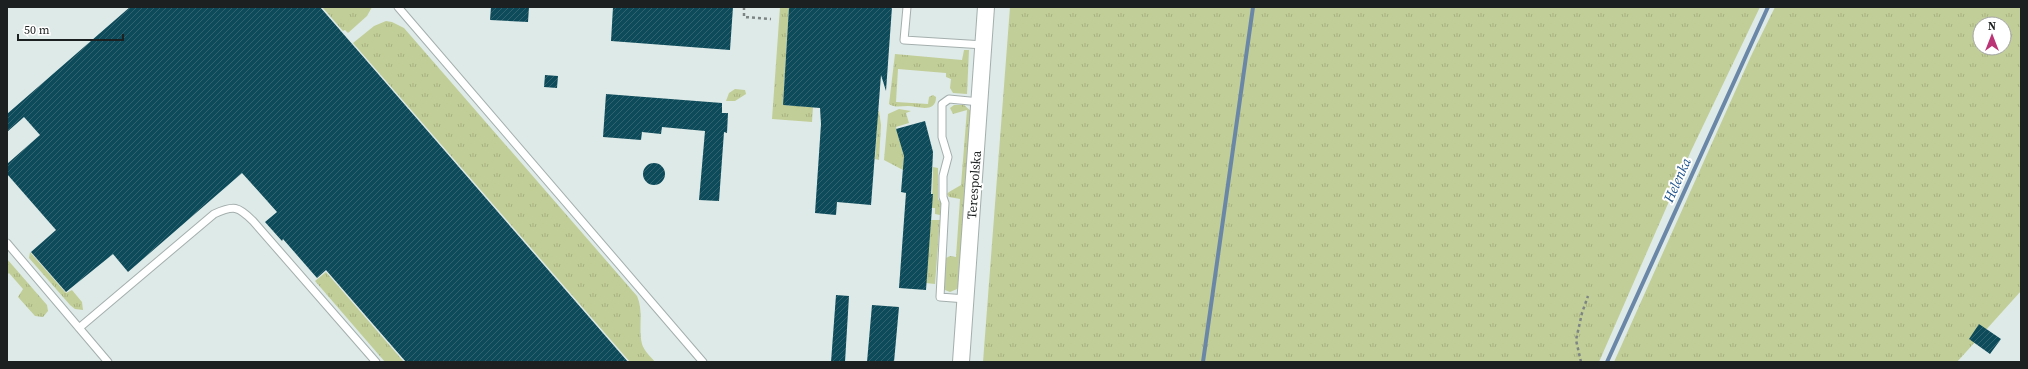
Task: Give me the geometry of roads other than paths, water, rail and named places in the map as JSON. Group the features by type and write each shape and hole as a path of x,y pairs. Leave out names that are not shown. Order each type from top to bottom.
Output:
{"street":[{"name":"Terespolska","path":"961,362 986,7"}],"lane":[{"path":"398,7 703,362"},
{"path":"906,7 904,40 984,45"},
{"path":"966,299 940,297 945,203 943,197 943,176 948,157 942,137 942,104 949,99 980,102"},
{"path":"79,328 214,214 228,208 242,210 253,221 376,362"},
{"path":"7,244 108,362"}],"waterway":[{"path":"1203,362 1253,7"},
{"name":"Helenka","path":"1607,362 1768,7"}]}
